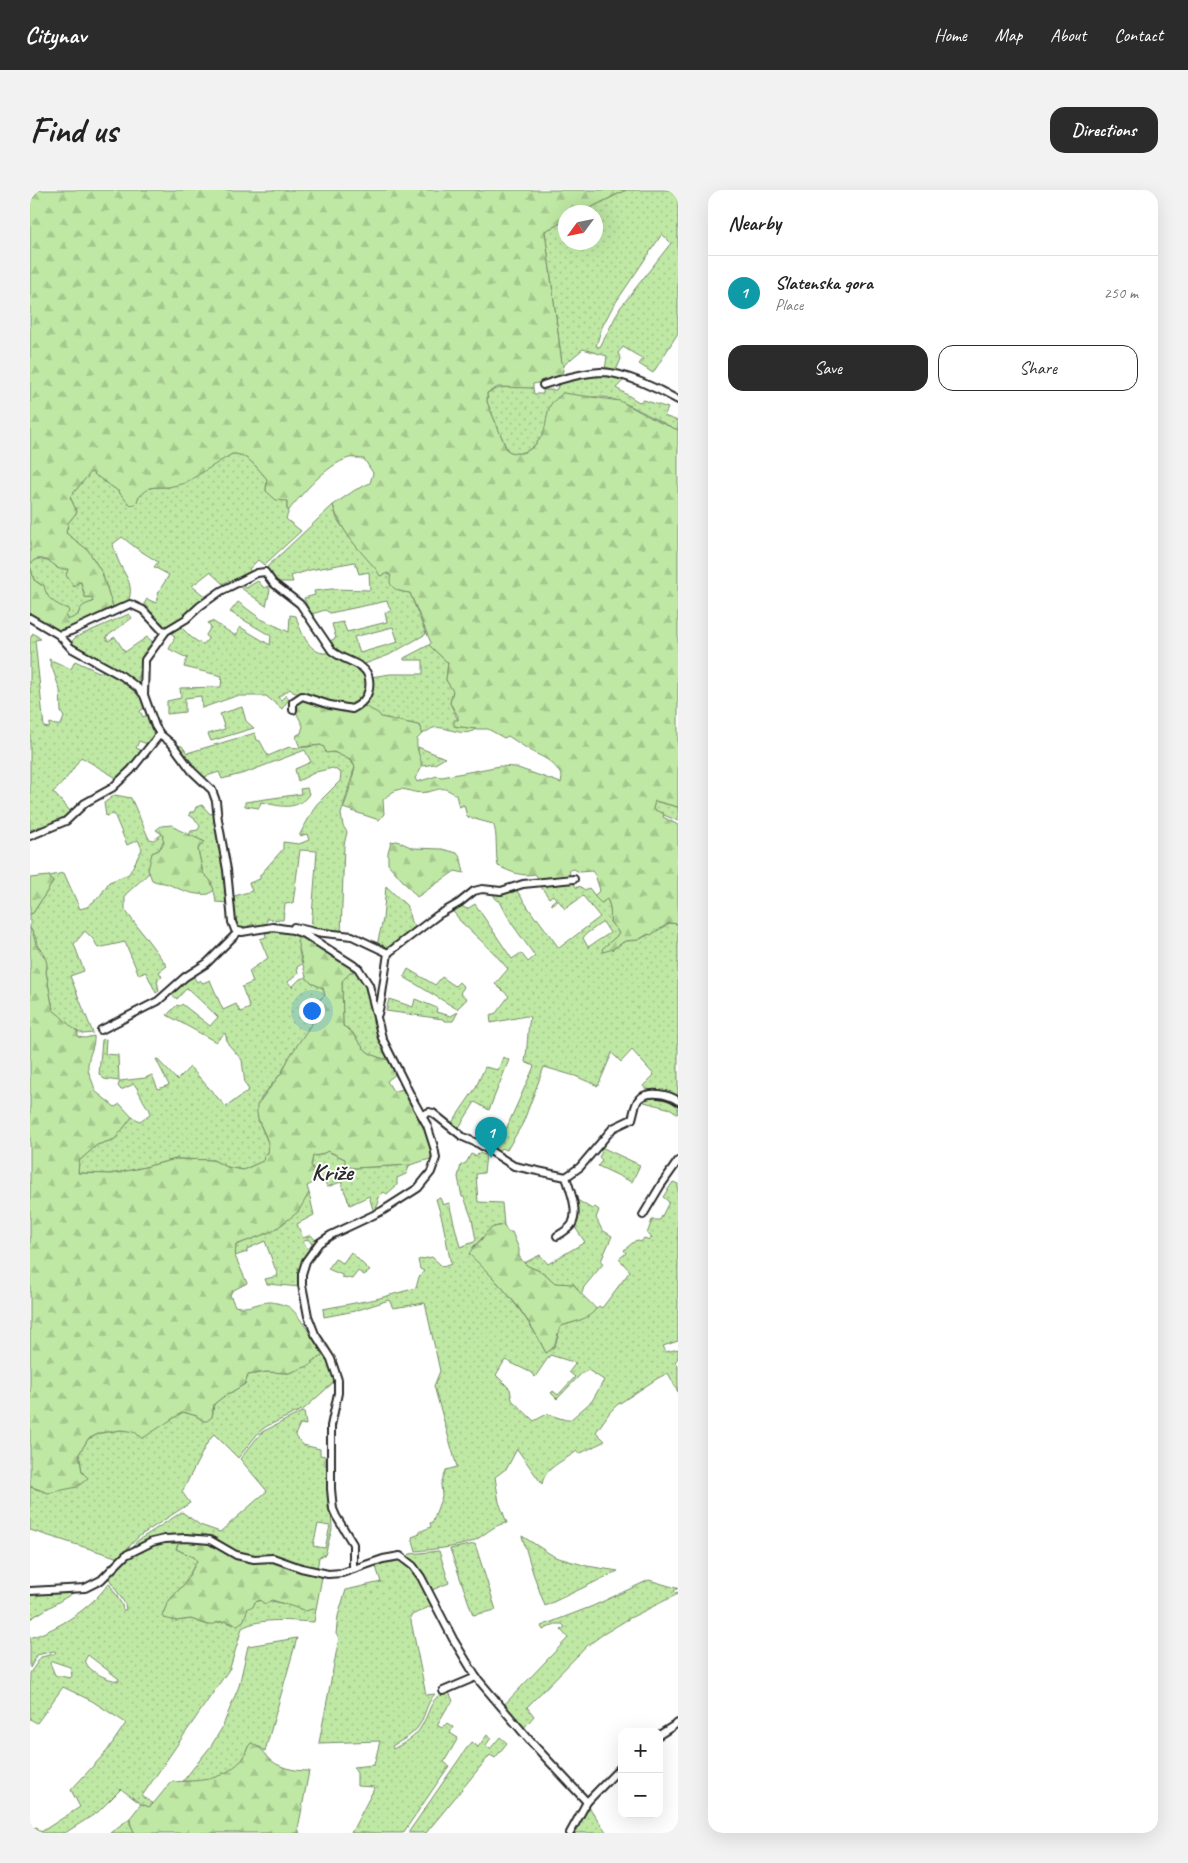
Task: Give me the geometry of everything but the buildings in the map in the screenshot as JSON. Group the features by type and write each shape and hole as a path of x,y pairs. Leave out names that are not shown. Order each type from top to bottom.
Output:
{"street":[{"path":"543,385 575,376 602,372 625,376 678,400"},
{"path":"238,932 235,930 232,922 227,870 215,795 192,771 177,749 160,734 155,726 144,694 145,660 166,631 186,619 200,606 221,591 256,573 265,572 273,583 300,604 332,651 338,656 363,667 369,676 369,691 362,702 352,709 330,705 302,696 293,702 293,710"},
{"path":"59,635 130,604 143,610 162,630 166,631"},
{"path":"30,618 59,635 71,648 122,676 144,694"},
{"path":"30,836 66,821 85,804 112,788 131,770 160,734"},
{"path":"377,1018 382,1001 388,953 438,915 459,903 474,891 482,889 501,891 523,884 574,879"},
{"path":"101,1030 158,1001 185,977 207,963 238,932 290,926 315,932 352,936 388,953"},
{"path":"281,927 306,935 358,968 370,985 382,1038 431,1134 436,1158 426,1179 418,1188 395,1204 331,1235 320,1243 306,1260 302,1274 302,1285 308,1316 314,1334 331,1359 338,1380 338,1393 331,1426 331,1489 336,1516 353,1544 353,1568"},
{"path":"422,1115 429,1112 433,1113 463,1137 479,1144 514,1166 566,1176 580,1167 613,1128 632,1119 637,1102 641,1097 661,1094 672,1096 678,1101"},
{"path":"643,1216 678,1161"},
{"path":"557,1236 572,1225 574,1218 574,1209 566,1176"},
{"path":"30,1591 85,1588 101,1580 117,1562 136,1549 152,1542 172,1539 210,1540 236,1556 273,1558 328,1574 342,1573 353,1568 400,1556 414,1566 422,1577 453,1639 476,1677 532,1743 587,1802"},
{"path":"443,1691 476,1677"},
{"path":"663,1732 678,1723"},
{"path":"570,1833 587,1802 618,1770"}],"green space":[{"path":"30,190 626,190 596,205 558,205 558,224 545,231 562,364 564,366 561,378 533,384 533,388 498,387 487,393 487,402 507,450 513,453 529,450 538,442 544,431 551,404 563,393 620,401 678,430 678,807 655,801 653,809 664,814 663,817 678,825 678,924 669,923 651,935 648,934 638,940 625,941 613,949 603,952 602,949 619,934 610,922 610,910 607,899 601,903 594,896 600,890 592,871 579,872 574,869 570,870 569,876 540,880 535,874 521,874 498,866 495,828 493,824 467,817 464,805 459,807 456,795 444,789 420,793 401,789 396,790 383,800 384,814 379,820 343,808 355,767 352,761 334,752 326,753 321,745 300,747 296,738 301,733 303,726 294,708 297,697 336,708 362,705 378,713 381,717 421,727 422,734 417,739 421,768 415,778 417,782 437,776 442,777 500,766 515,767 561,783 562,777 552,763 508,736 504,738 488,729 454,726 454,720 458,720 458,716 450,703 453,691 446,680 448,663 429,645 431,643 410,593 395,589 390,584 391,576 388,573 380,576 345,531 336,514 333,505 355,490 370,483 373,473 364,459 349,458 332,467 316,480 289,510 287,510 287,501 276,500 266,491 267,479 256,466 243,456 237,454 232,454 185,483 169,487 149,488 138,498 134,505 129,504 118,491 91,472 70,497 77,512 68,523 66,533 88,550 102,573 114,610 82,625 60,632 30,616 30,566 34,580 44,585 49,597 55,603 68,609 69,612 65,616 68,620 78,615 83,606 93,602 92,598 85,597 81,582 74,587 66,575 68,569 59,569 49,561 40,559 36,559 30,565"},
{"path":"626,190 678,190 678,333 653,373 639,364 643,359 623,347 618,353 621,359 615,373 605,370 607,356 583,349 564,366 562,364 545,231 558,224 558,250 603,250 603,205 596,205","holes":["662,234 671,243 620,308 600,347 596,346 602,327 612,308"]},
{"path":"603,374 626,378 616,388 639,402 644,400 668,408 664,416 678,421 678,430 625,403 614,399 593,397 547,416 545,429 541,437 528,450 513,453 507,450 487,402 487,393 504,387 515,387 533,388 534,394 543,394 543,390 556,390 560,382"},
{"path":"232,454 243,456 252,462 267,479 266,491 287,501 287,509 289,510 286,519 301,531 264,565 258,560 249,569 252,573 234,583 229,580 223,584 210,572 192,586 207,598 185,618 164,629 149,613 149,608 144,604 147,599 156,603 159,591 169,575 154,567 158,562 122,537 113,544 118,560 130,585 130,596 128,603 114,610 102,573 88,550 66,533 68,523 77,512 70,497 91,471 118,491 129,504 149,488 169,487"},
{"path":"333,505 337,519 376,569 391,576 399,591 410,593 426,634 389,655 362,665 338,654 328,642 336,638 332,624 343,622 347,632 387,622 385,613 391,611 387,601 330,613 325,610 309,615 304,598 315,595 314,591 332,589 370,590 369,572 359,574 355,562 310,570 291,576 293,582 274,582 266,568","holes":["393,627 398,642 360,653 354,637"]},
{"path":"37,559 52,562 57,568 68,569 75,587 79,582 81,583 85,597 92,598 94,602 83,606 78,615 68,621 59,606 49,599 42,585 34,580 30,565 32,561"},
{"path":"258,581 264,588 268,586 270,590 266,606 237,585 239,584 246,588"},
{"path":"238,602 261,619 289,632 290,615 296,616 300,629 312,648 324,653 331,652 341,661 363,670 367,678 366,695 354,707 325,704 293,692 290,689 278,697 281,700 286,695 289,699 282,709 266,696 236,696 202,708 201,696 185,698 185,712 167,714 167,701 181,698 180,688 221,687 222,676 184,667 187,658 169,649 175,637 169,631 179,625 192,638 203,645 208,639 206,635 211,627 208,623 212,621 236,636 240,627 270,645 271,636 230,612"},
{"path":"129,614 132,618 106,637 108,641 115,637 125,652 147,637 154,643 138,679 143,688 69,644 76,637"},
{"path":"33,633 41,639 35,640 44,727 49,728 50,723 61,725 64,717 61,712 60,690 49,659 71,669 75,661 101,673 104,668 123,679 144,699 147,706 140,711 143,717 150,714 153,730 150,745 139,741 136,748 145,752 120,780 81,757 53,792 73,814 68,819 42,830 40,826 30,830 30,639"},
{"path":"429,645 448,663 446,680 453,691 450,703 458,720 454,726 476,729 471,732 466,733 444,728 433,728 422,734 421,727 418,725 381,717 362,705 371,677 390,674 423,674 423,660 404,660 404,658"},
{"path":"242,707 246,721 254,728 211,741 208,734 225,729 220,714"},
{"path":"255,733 257,740 260,741 268,756 289,747 298,748 321,745 330,752 344,756 355,767 341,814 343,826 347,832 344,845 341,935 311,929 317,851 300,850 293,903 285,904 283,920 267,919 266,925 254,927 253,924 248,926 247,929 240,930 235,926 231,897 252,891 249,883 260,879 260,875 283,849 283,842 299,844 309,840 307,834 300,836 300,834 316,805 340,781 341,773 333,768 316,772 298,781 295,769 311,762 305,750 245,773 222,779 219,772 201,778 176,745 182,746 187,753"},
{"path":"418,747 445,758 435,764 422,766 418,755"},
{"path":"307,788 309,794 304,800 293,805 281,806 261,802 259,808 245,806 245,802 301,794 300,789"},
{"path":"115,795 131,798 149,839 154,840 162,834 164,840 159,850 154,852 149,873 125,895 125,910 167,966 159,972 162,977 157,980 159,991 156,993 146,972 139,975 125,942 98,948 94,940 85,931 74,944 84,971 70,976 93,1033 83,1034 71,1027 53,1010 46,972 47,966 43,952 38,947 35,936 30,928 30,914 33,913 53,882 49,876 64,873 80,909 87,907 100,896 109,882 129,874 142,849 138,840 127,845 114,814 106,816 104,803"},
{"path":"654,801 678,807 678,821 652,810"},
{"path":"202,805 210,814 215,813 224,862 227,903 216,902 210,880 203,873 198,850 205,842 189,835 191,831 198,830 200,826 189,815 190,812 194,812 196,807"},
{"path":"172,825 205,842 198,850 203,873 210,880 214,890 209,894 193,893 152,880 148,870 152,853 159,850 164,843 162,834 156,830 161,826"},
{"path":"397,841 413,848 442,849 457,853 461,859 464,873 455,871 417,897 388,864 388,852 391,842"},
{"path":"49,876 53,882 33,913 30,914 30,878"},
{"path":"572,881 577,888 579,886 585,890 589,888 597,898 606,898 610,910 610,922 619,934 602,949 613,949 625,941 638,940 669,923 678,924 678,1098 650,1094 643,1086 654,1075 632,1050 621,1062 612,1053 598,1086 575,1076 544,1067 523,1123 507,1150 501,1148 497,1154 494,1150 506,1129 534,1066 525,1062 530,1017 526,1016 491,1023 490,1015 496,1013 509,996 495,984 508,969 459,920 451,909 459,905 467,909 475,904 512,959 521,953 528,962 535,956 512,924 499,900 497,901 493,894 515,888 559,948 600,917 583,896 565,909 558,900 552,905 551,903 556,899 553,895 549,898 539,884","holes":["603,922 610,933 588,947 583,938"]},
{"path":"386,886 407,906 411,922 418,928 388,950 377,945 383,919"},
{"path":"30,928 36,944 47,963 46,972 53,1010 78,1032 78,1037 94,1036 88,1068 95,1091 115,1107 120,1104 132,1117 115,1139 97,1145 79,1161 78,1173 111,1174 176,1159 213,1160 227,1167 243,1170 263,1161 269,1147 258,1118 257,1105 282,1072 290,1056 312,1023 309,1019 310,1009 325,995 323,988 311,983 306,977 297,940 303,936 357,971 352,971 342,981 343,1026 352,1033 368,1052 379,1058 391,1060 397,1073 387,1081 393,1091 405,1089 411,1105 427,1129 432,1154 430,1159 410,1165 353,1168 345,1165 345,1159 328,1151 313,1156 311,1165 319,1180 307,1186 309,1193 298,1212 273,1231 236,1245 235,1256 247,1283 232,1291 230,1295 235,1306 244,1307 270,1302 289,1307 302,1321 324,1355 312,1361 311,1365 289,1373 266,1372 248,1375 245,1384 214,1404 212,1417 207,1421 183,1412 143,1438 135,1432 121,1430 100,1433 88,1439 79,1454 82,1472 88,1478 77,1487 48,1493 30,1486"},
{"path":"265,930 281,930 303,936 299,951 302,964 297,967 298,973 288,982 292,987 300,979 306,977 311,983 323,988 325,995 314,1005 313,1023 290,1056 282,1072 261,1098 258,1120 270,1147 263,1161 243,1170 227,1167 213,1160 176,1159 111,1174 78,1173 79,1161 97,1145 115,1139 132,1117 140,1121 150,1114 150,1110 134,1084 121,1090 118,1086 120,1081 145,1078 152,1075 158,1089 169,1085 156,1059 177,1080 190,1067 226,1107 249,1090 245,1084 242,1060 228,1044 225,1033 216,1042 167,1015 177,1005 180,1006 182,1004 210,1026 218,1017 187,988 177,999 170,993 192,975 197,982 200,980 203,983 210,980 223,1010 236,1004 240,1012 250,1008 242,987 253,982 249,971 268,958 260,939 266,937"},
{"path":"408,969 435,985 442,977 455,986 459,982 464,987 460,993 467,999 457,1009 404,977"},
{"path":"352,971 357,971 369,991 377,1031 391,1060 379,1058 368,1052 352,1033 343,1026 342,981"},
{"path":"389,999 413,1007 415,999 437,1008 436,1012 451,1016 458,1012 453,1021 444,1021 443,1019 386,1011"},
{"path":"106,1039 105,1054 118,1055 119,1081 104,1079 99,1074 102,1040"},
{"path":"503,1057 509,1060 489,1110 475,1102 458,1129 451,1124 475,1089 485,1067 498,1070"},
{"path":"659,1095 678,1102 678,1114 671,1109 644,1102 644,1098"},
{"path":"599,1146 640,1165 632,1182 598,1166 602,1160 599,1157 602,1152 598,1149"},
{"path":"327,1151 345,1159 353,1168 410,1165 406,1174 397,1178 397,1185 387,1194 384,1192 377,1199 379,1202 374,1213 369,1196 350,1205 341,1182 327,1187 324,1179 319,1180 311,1165 313,1156 321,1155"},
{"path":"478,1153 486,1155 484,1173 476,1174 478,1202 502,1203 504,1225 493,1227 473,1247 470,1254 512,1300 530,1325 546,1353 555,1346 561,1326 581,1319 599,1306 602,1308 630,1271 619,1259 626,1253 624,1250 636,1240 641,1242 644,1238 650,1240 652,1237 647,1234 652,1220 660,1220 669,1202 663,1197 673,1182 678,1184 678,1341 663,1346 666,1352 678,1349 678,1358 675,1362 678,1366 678,1392 668,1373 617,1405 596,1432 605,1441 579,1454 577,1451 556,1465 547,1473 542,1484 517,1449 507,1468 495,1477 499,1502 507,1523 497,1526 471,1542 444,1548 416,1551 412,1537 431,1527 430,1523 433,1521 442,1496 441,1484 446,1470 457,1467 434,1386 440,1371 425,1303 393,1308 389,1300 355,1311 324,1317 323,1309 376,1299 416,1288 419,1277 424,1271 420,1269 418,1260 432,1257 443,1267 451,1264 436,1199 440,1198 443,1205 449,1203 460,1247 476,1240 472,1219 464,1197 462,1197 458,1177 461,1165 466,1163 471,1154 476,1156","holes":["550,1355 576,1363 569,1372 575,1377 558,1395 553,1391 551,1393 557,1399 581,1374 588,1370 604,1380 592,1401 570,1420 547,1414 534,1421 512,1400 510,1389 496,1375 505,1360 530,1372 535,1377"]},
{"path":"309,1193 314,1215 297,1224 303,1238 311,1235 317,1242 314,1247 308,1239 303,1242 309,1250 302,1266 300,1287 267,1284 265,1279 278,1276 265,1241 247,1249 247,1252 235,1256 236,1245 278,1227 294,1214"},
{"path":"574,1198 592,1209 595,1207 599,1210 596,1218 602,1230 612,1236 601,1261 603,1264 584,1287 581,1296 561,1284 555,1283 544,1273 524,1263 540,1255 548,1264 585,1242 574,1226"},
{"path":"504,1225 508,1232 512,1232 519,1249 519,1256 524,1263 544,1273 555,1283 574,1284 596,1309 585,1318 561,1326 553,1348 546,1353 539,1338 522,1312 492,1276 469,1254 489,1230"},
{"path":"351,1252 370,1271 364,1275 358,1271 352,1279 342,1277 342,1275 328,1269 335,1259 343,1263"},
{"path":"324,1355 332,1370 335,1381 304,1409 260,1431 238,1458 214,1434 206,1445 182,1492 190,1503 138,1537 119,1558 30,1530 30,1487 53,1491 59,1490 70,1483 82,1472 79,1454 88,1439 100,1433 121,1430 135,1432 141,1438 183,1412 197,1416 203,1421 212,1417 214,1404 245,1384 248,1375 266,1372 289,1373"},
{"path":"304,1411 306,1425 300,1424 295,1435 303,1445 320,1449 320,1455 325,1456 325,1465 329,1466 332,1529 325,1555 319,1557 317,1570 274,1555 240,1554 206,1535 179,1535 153,1538 132,1548 137,1541 182,1512 200,1525 220,1532 267,1491 240,1459 262,1432","holes":["318,1524 330,1526 325,1548 313,1546"]},
{"path":"522,1536 555,1557 587,1566 618,1571 545,1606"},
{"path":"180,1540 176,1549 197,1560 185,1583 168,1602 162,1616 176,1621 191,1619 208,1625 225,1621 233,1625 244,1620 250,1606 255,1602 267,1600 316,1609 314,1622 268,1621 258,1622 242,1628 230,1668 142,1796 153,1804 149,1807 141,1804 121,1789 98,1812 65,1833 30,1833 30,1829 37,1827 41,1832 80,1807 71,1790 107,1751 126,1723 92,1701 63,1687 37,1723 30,1719 30,1673 41,1657 56,1652 37,1655 30,1668 30,1638 52,1629 74,1616 93,1601 109,1583 123,1610 126,1610 125,1604 108,1577 132,1554 153,1544","holes":["88,1655 119,1679 119,1681 109,1679 94,1672 85,1660","52,1661 70,1667 72,1676 70,1678 55,1675 50,1663"]},
{"path":"180,1540 206,1542 242,1560 275,1561 322,1577 316,1609 306,1611 272,1600 265,1604 260,1600 255,1602 253,1607 248,1608 244,1620 238,1625 225,1621 208,1625 191,1619 176,1621 164,1618 162,1616 168,1602 185,1583 197,1561 194,1557 176,1549"},
{"path":"475,1544 496,1610 473,1615 450,1549"},
{"path":"439,1551 449,1583 432,1590 422,1574 407,1557 410,1554"},
{"path":"392,1560 400,1561 413,1570 433,1605 410,1616 426,1695 435,1694 416,1729 409,1736 392,1746 393,1749 409,1740 419,1731 437,1696 448,1690 453,1701 437,1725 442,1728 447,1723 453,1727 450,1733 458,1738 444,1762 449,1766 403,1833 351,1833 375,1787 357,1786 357,1773 353,1767 374,1765 380,1741 319,1743 339,1638 336,1634 338,1616 346,1590 381,1582 375,1564"},
{"path":"649,1580 678,1588 674,1591 678,1592 678,1594 630,1618 587,1646 527,1707 534,1716 523,1729 503,1706 568,1638 561,1630 565,1627 562,1624 555,1624 543,1630 541,1626 593,1606"},
{"path":"75,1592 30,1619 30,1594"},
{"path":"297,1638 265,1751 260,1747 247,1748 244,1758 238,1765 224,1774 207,1780 183,1781 211,1746 222,1728 239,1686 248,1646"},
{"path":"487,1735 491,1738 486,1745 490,1749 500,1737 507,1743 495,1758 490,1755 426,1833 408,1833 471,1742 478,1747"},
{"path":"251,1743 260,1748 271,1760 281,1766 309,1771 298,1829 300,1833 135,1833 131,1826 130,1818 141,1804 149,1807 171,1782 209,1779 225,1773 242,1760"},
{"path":"589,1807 607,1833 574,1833"},
{"path":"130,1818 130,1824 135,1833 110,1833"}],"place":[{"name":"Slatenska gora","path":"491,1158"}],"district":[{"name":"Križe","path":"332,1172"}]}
